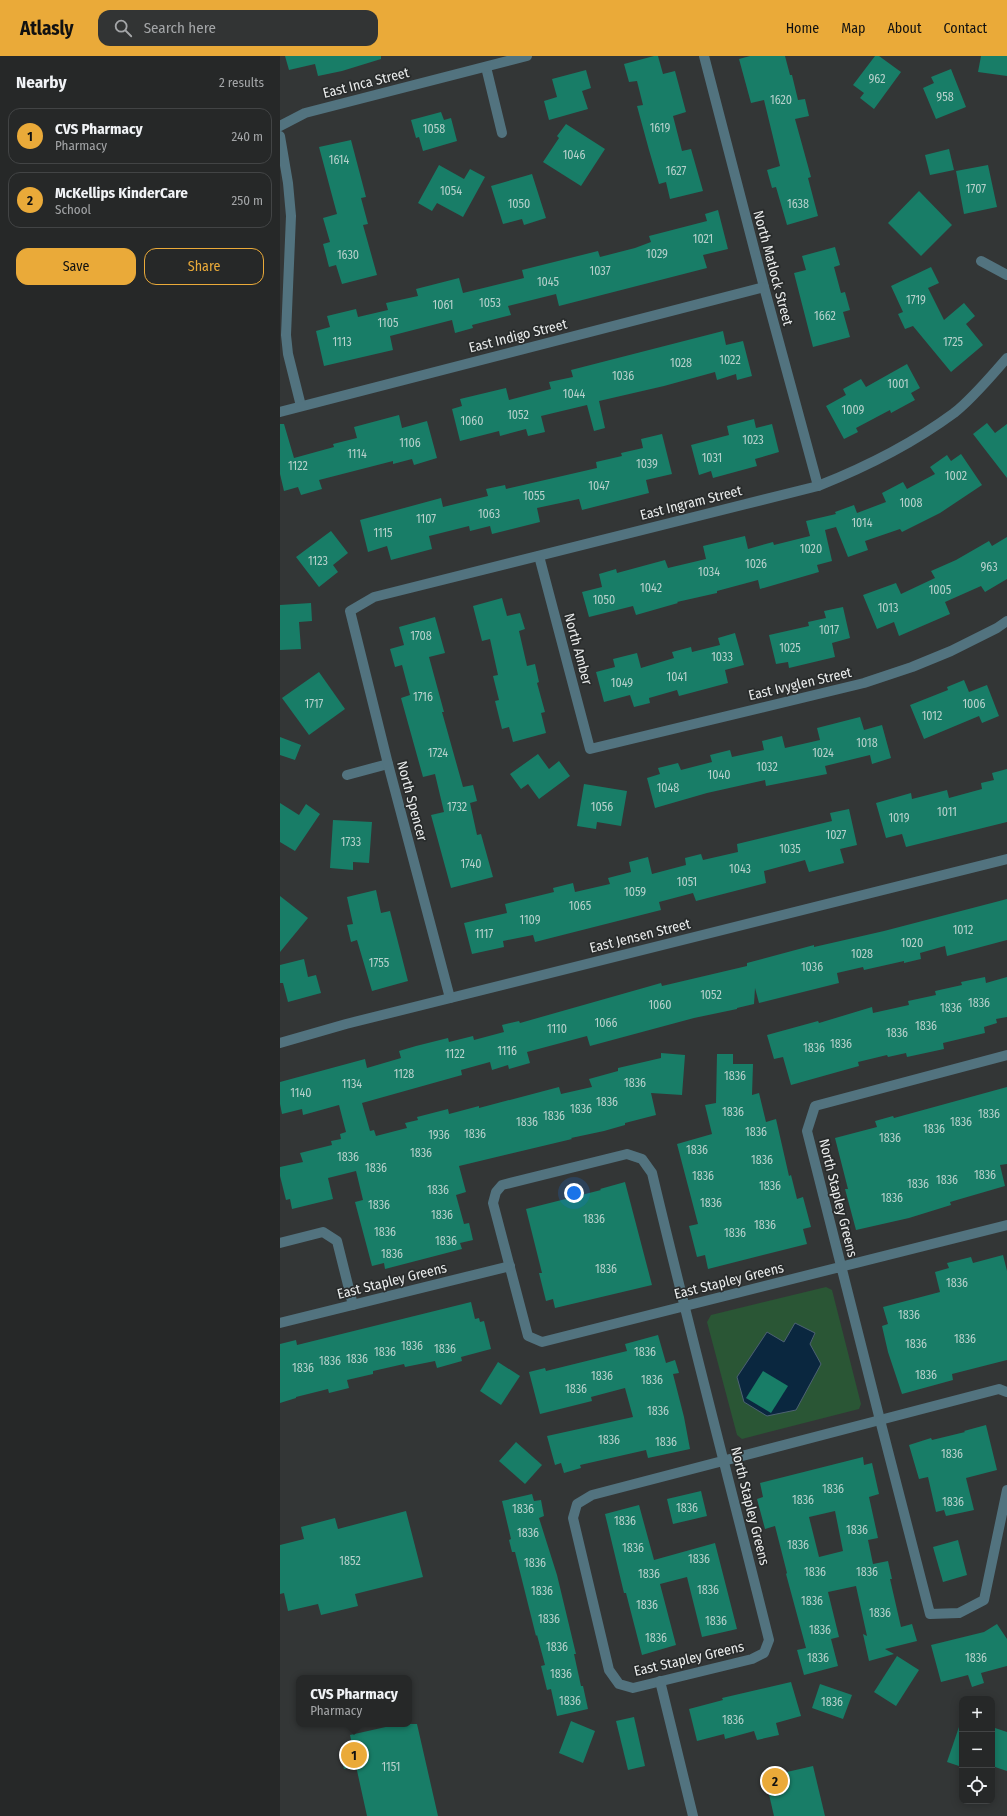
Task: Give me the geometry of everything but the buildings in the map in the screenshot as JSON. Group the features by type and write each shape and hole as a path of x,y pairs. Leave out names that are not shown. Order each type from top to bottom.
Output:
{"street":[{"name":"East Inca Street","path":"280,126 305,113 528,56"},
{"name":"North Matlock Street","path":"704,56 764,287 818,486"},
{"path":"486,67 502,133"},
{"path":"280,136 288,183 291,216 286,335 288,354 302,406"},
{"path":"981,261 1007,275"},
{"name":"East Indigo Street","path":"280,412 764,287"},
{"name":"East Ingram Street","path":"350,611 374,597 818,486 856,471 903,446 955,412 1007,358"},
{"name":"North Amber","path":"538,556 590,749"},
{"name":"North Spencer","path":"350,611 388,764 450,998"},
{"name":"East Ivyglen Street","path":"590,749 864,683 912,667 951,651 997,628 1007,621"},
{"path":"347,775 388,764"},
{"name":"East Jensen Street","path":"280,1043 346,1024 1007,859"},
{"name":"North Stapley Greens","path":"880,1420 840,1268 807,1131 815,1106 1007,1055"},
{"name":"East Stapley Greens","path":"642,1159 627,1154 502,1185 496,1192 493,1203 528,1336 542,1342 1007,1225"},
{"name":"North Stapley Greens","path":"642,1159 652,1173 684,1307 769,1640 764,1653"},
{"path":"280,1243 323,1232 337,1241 353,1305"},
{"name":"East Stapley Greens","path":"280,1323 510,1266"},
{"path":"724,1460 999,1389 1007,1392"},
{"path":"880,1420 930,1614 959,1613 984,1600 1007,1490"},
{"name":"East Stapley Greens","path":"724,1460 592,1495 577,1504 573,1518 609,1670 619,1684 633,1688 752,1659 764,1653"},
{"path":"660,1681 693,1816"}],"green space":[{"path":"826,1287 832,1290 861,1404 859,1409 742,1439 737,1435 707,1322 711,1315","holes":["767,1332 784,1342 815,1334 810,1344 737,1377"]}],"water":[{"path":"795,1323 815,1333 810,1344 821,1364 796,1410 767,1416 744,1402 737,1377 767,1332 784,1342"}],"place":[{"name":"CVS Pharmacy","path":"354,1755"},
{"name":"McKellips KinderCare","path":"775,1781"}]}
